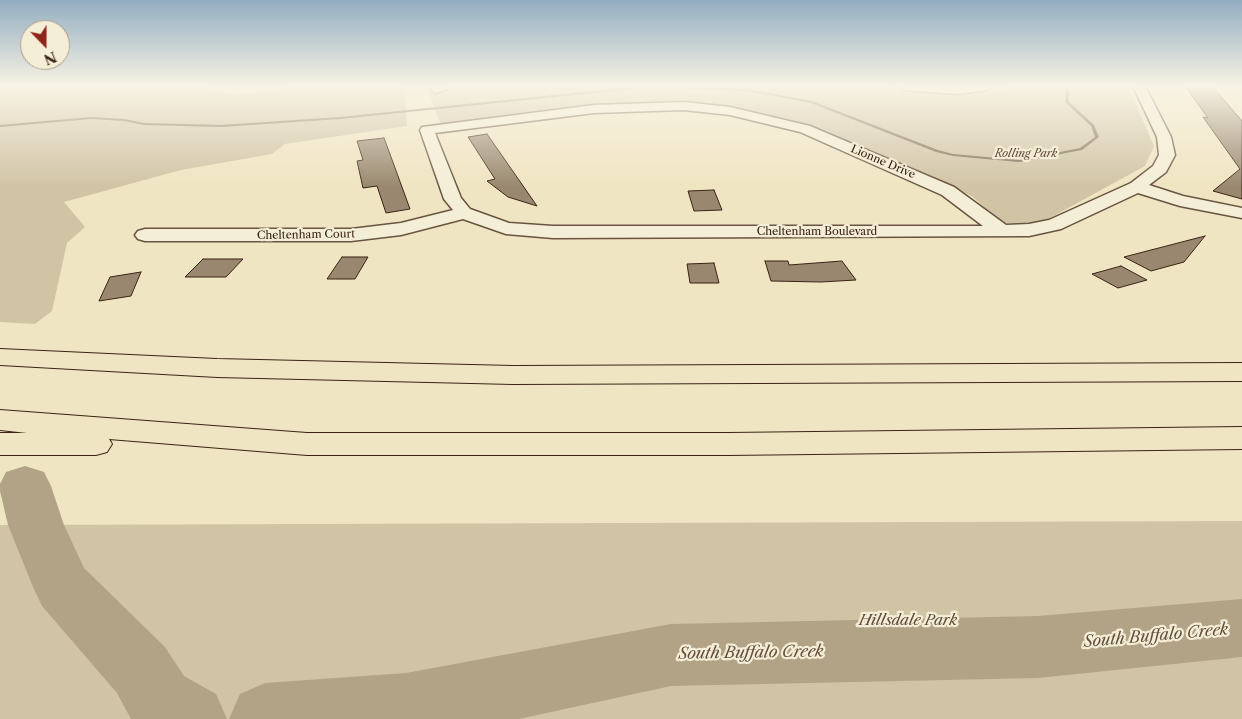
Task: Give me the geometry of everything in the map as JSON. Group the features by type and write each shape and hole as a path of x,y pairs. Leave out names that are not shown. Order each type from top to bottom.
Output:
{"highway":[{"path":"0,357 217,368 513,375 1242,372"},
{"path":"0,420 307,444"},
{"path":"0,444 728,444 1242,438"}],"street":[{"name":"Lionne Drive","path":"464,213 453,200 427,130 510,120"},
{"name":"Lionne Drive","path":"761,120 805,130 891,165 948,191 1002,231"},
{"name":"Cheltenham Boulevard","path":"464,213 506,228 553,232 1029,230 1054,225 1137,187 1160,169 1167,155 1164,137 1155,120"},
{"path":"1137,187 1180,201 1242,213"},
{"name":"Cheltenham Court","path":"145,235 351,235 401,229 464,213"}],"green space":[{"path":"0,120 407,120 407,126 285,144 272,154 181,170 64,202 85,227 67,243 52,311 35,324 0,322"},
{"path":"439,120 480,120 441,124"},
{"name":"Rolling Park","path":"784,120 1143,120 1154,146 1145,166 1048,219 1021,225 1000,222 973,197 940,180 822,129"},
{"name":"Hillsdale Park","path":"1242,521 1242,719 0,719 0,525"}],"building":[{"path":"1205,120 1242,121 1242,199 1213,191 1240,169"},
{"path":"487,134 537,206 508,197 487,181 495,179 468,137"},
{"path":"384,138 410,209 386,213 377,186 363,188 357,161 363,160 357,141"},
{"path":"714,190 722,210 694,211 688,191"},
{"path":"1205,236 1184,262 1151,271 1124,257"},
{"path":"342,257 368,257 355,279 327,279"},
{"path":"203,259 243,259 226,277 185,277"},
{"path":"765,261 788,261 789,265 842,261 856,280 821,282 771,281"},
{"path":"714,263 719,283 690,283 687,264"},
{"path":"1121,266 1147,280 1118,288 1092,274"},
{"path":"141,272 131,296 99,301 110,277"}],"waterway":[{"path":"0,126 73,120"},
{"path":"117,120 144,124 221,126 317,120"},
{"path":"857,120 937,151 953,155 1019,161 1081,149 1097,137 1093,126 1086,120"},
{"name":"South Buffalo Creek","path":"25,486 36,525 63,587 141,670 159,701 191,719"},
{"name":"South Buffalo Creek","path":"265,719 406,708 671,655 1038,647 1242,628"}]}
